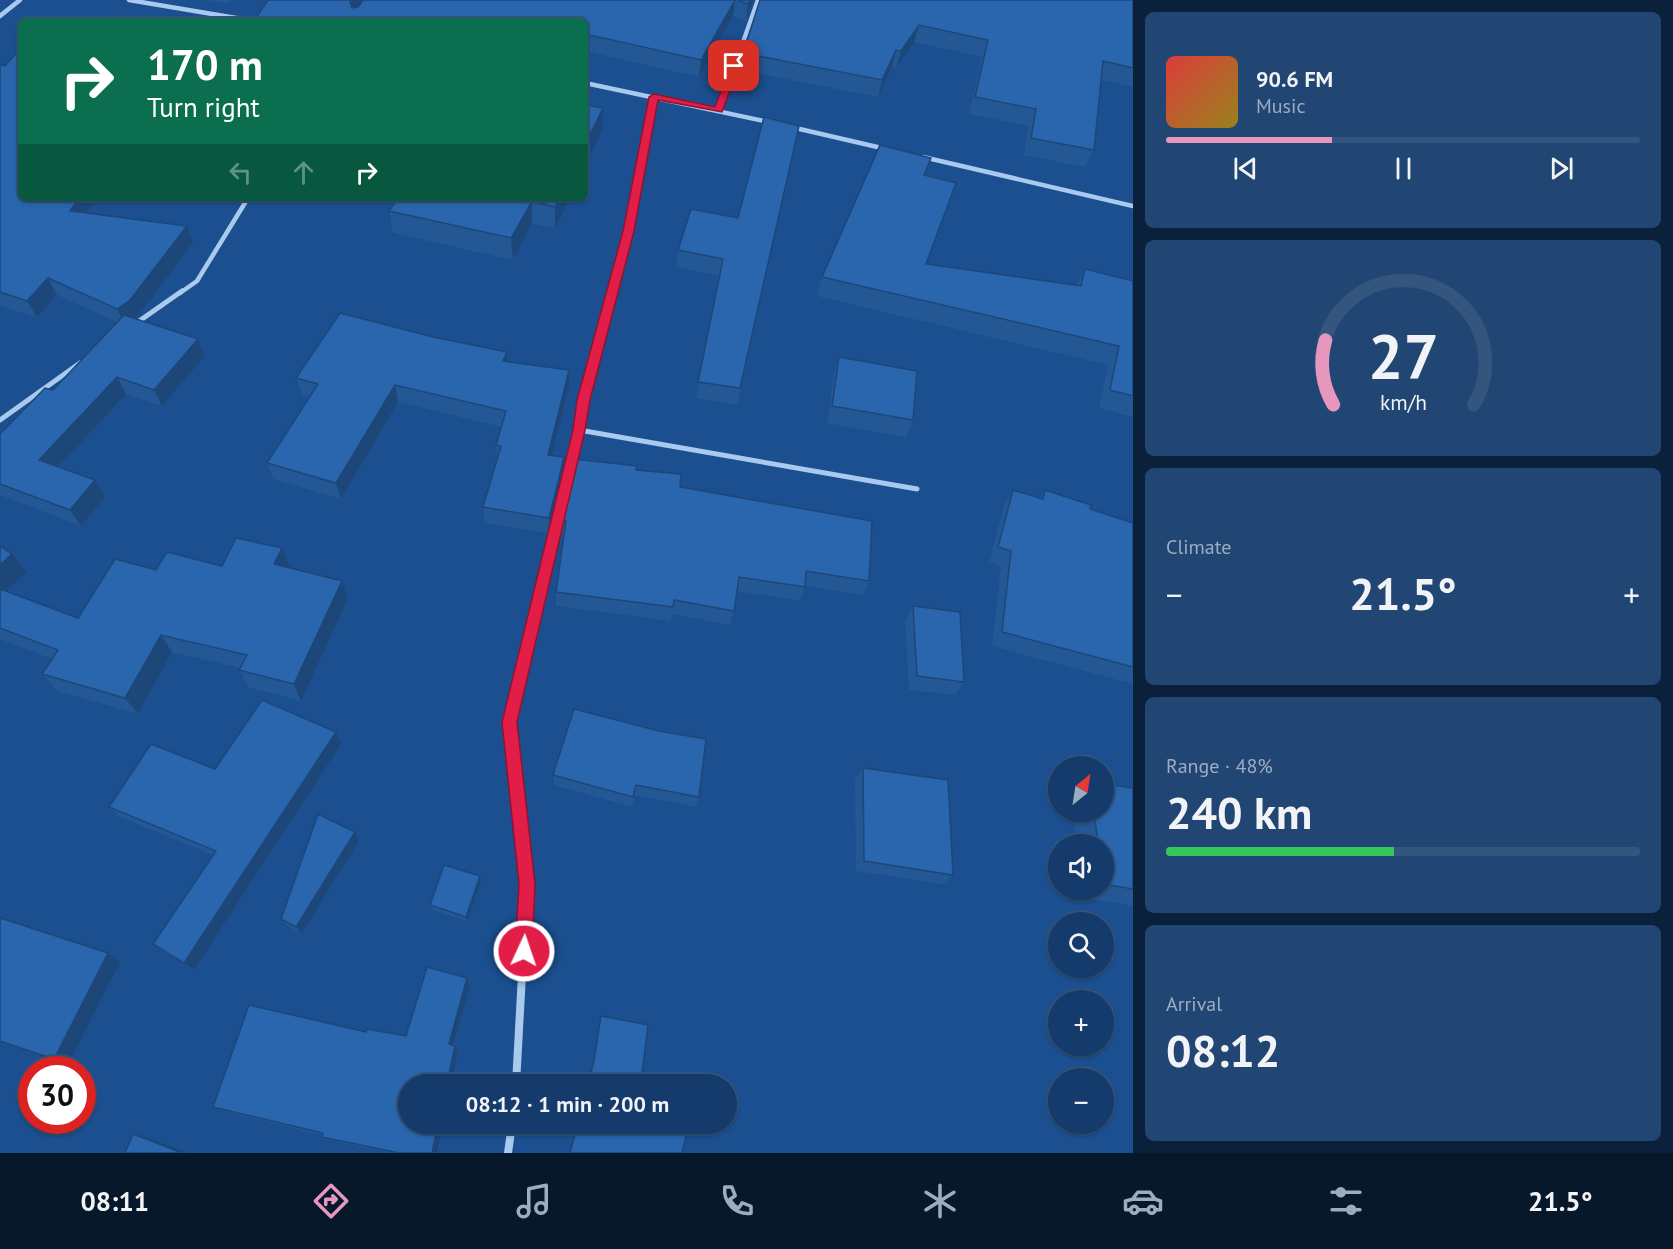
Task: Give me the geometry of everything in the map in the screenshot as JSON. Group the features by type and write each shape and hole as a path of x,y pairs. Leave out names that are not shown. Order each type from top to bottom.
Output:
{"street":[{"path":"0,16 20,0"},
{"path":"129,0 236,18"},
{"path":"719,110 758,0"},
{"path":"588,84 776,124"},
{"path":"517,1074 527,884 509,722 579,430 584,400 629,231 654,97"},
{"path":"788,126 892,150"},
{"path":"915,156 1133,206"},
{"path":"132,327 197,281 246,201"},
{"path":"0,420 85,360"},
{"path":"579,430 917,489"},
{"path":"508,1153 511,1134"}],"building":[{"path":"268,0 352,0 350,2 352,8 358,7 363,0 735,0 701,60 588,35 588,18 256,18"},
{"path":"738,0 750,0 748,4"},
{"path":"760,0 1133,0 1133,68 1103,61 1094,150 1031,138 1036,109 975,97 988,40 919,25 901,51 896,50 882,80 743,53"},
{"path":"18,51 18,201 77,201 70,211 187,226 130,300 117,309 48,278 27,301 0,292 0,65 5,66"},
{"path":"588,106 603,108 588,139"},
{"path":"764,117 799,126 740,388 698,382 723,259 678,250 691,209 738,218"},
{"path":"880,145 931,158 924,175 956,183 926,264 1081,286 1085,269 1133,281 1133,396 1110,390 1119,346 822,277"},
{"path":"396,201 532,201 511,238 389,211"},
{"path":"532,201 558,201 555,207"},
{"path":"340,313 433,337 507,352 503,361 569,370 548,455 564,457 549,518 483,507 501,446 496,445 506,411 395,385 336,483 267,463 318,384 296,378"},
{"path":"124,315 198,339 154,390 117,377 39,460 95,480 70,510 0,484 0,434 45,388 53,390"},
{"path":"839,357 917,371 913,420 832,406"},
{"path":"574,459 637,466 636,470 681,474 680,487 872,521 869,581 806,571 805,587 739,577 734,611 674,600 673,607 556,592 566,521 559,520"},
{"path":"1013,490 1043,499 1045,490 1091,505 1090,509 1133,523 1133,667 1002,632 1011,551 998,547"},
{"path":"236,538 282,548 274,564 342,581 294,684 239,670 247,655 161,635 125,698 42,674 58,650 0,628 0,589 78,618 115,559 156,570 167,552 222,566"},
{"path":"0,546 12,554 0,565"},
{"path":"913,606 960,612 964,682 917,676"},
{"path":"262,700 336,732 184,963 153,944 216,851 109,807 151,744 215,769"},
{"path":"574,709 659,731 706,739 699,797 636,785 633,797 553,775"},
{"path":"863,768 948,780 953,875 864,861"},
{"path":"1114,785 1133,788 1133,889 1114,886 1114,834 1097,834 1095,822 1114,822"},
{"path":"318,814 355,832 296,927 281,919"},
{"path":"444,865 480,876 466,917 430,905"},
{"path":"0,918 108,953 56,1056 45,1056 0,1041"},
{"path":"427,967 467,978 449,1044 455,1046 449,1074 398,1074 398,1134 436,1134 432,1153 399,1153 322,1137 323,1133 213,1107 249,1005 366,1032 367,1029 406,1036"},
{"path":"601,1016 648,1025 642,1074 591,1074"},
{"path":"133,1134 182,1153 125,1153"},
{"path":"575,1134 687,1134 682,1153 570,1153"}],"route":[{"path":"524,951 527,884 509,722 579,430 584,400 629,231 654,97 719,110 734,66"}]}
